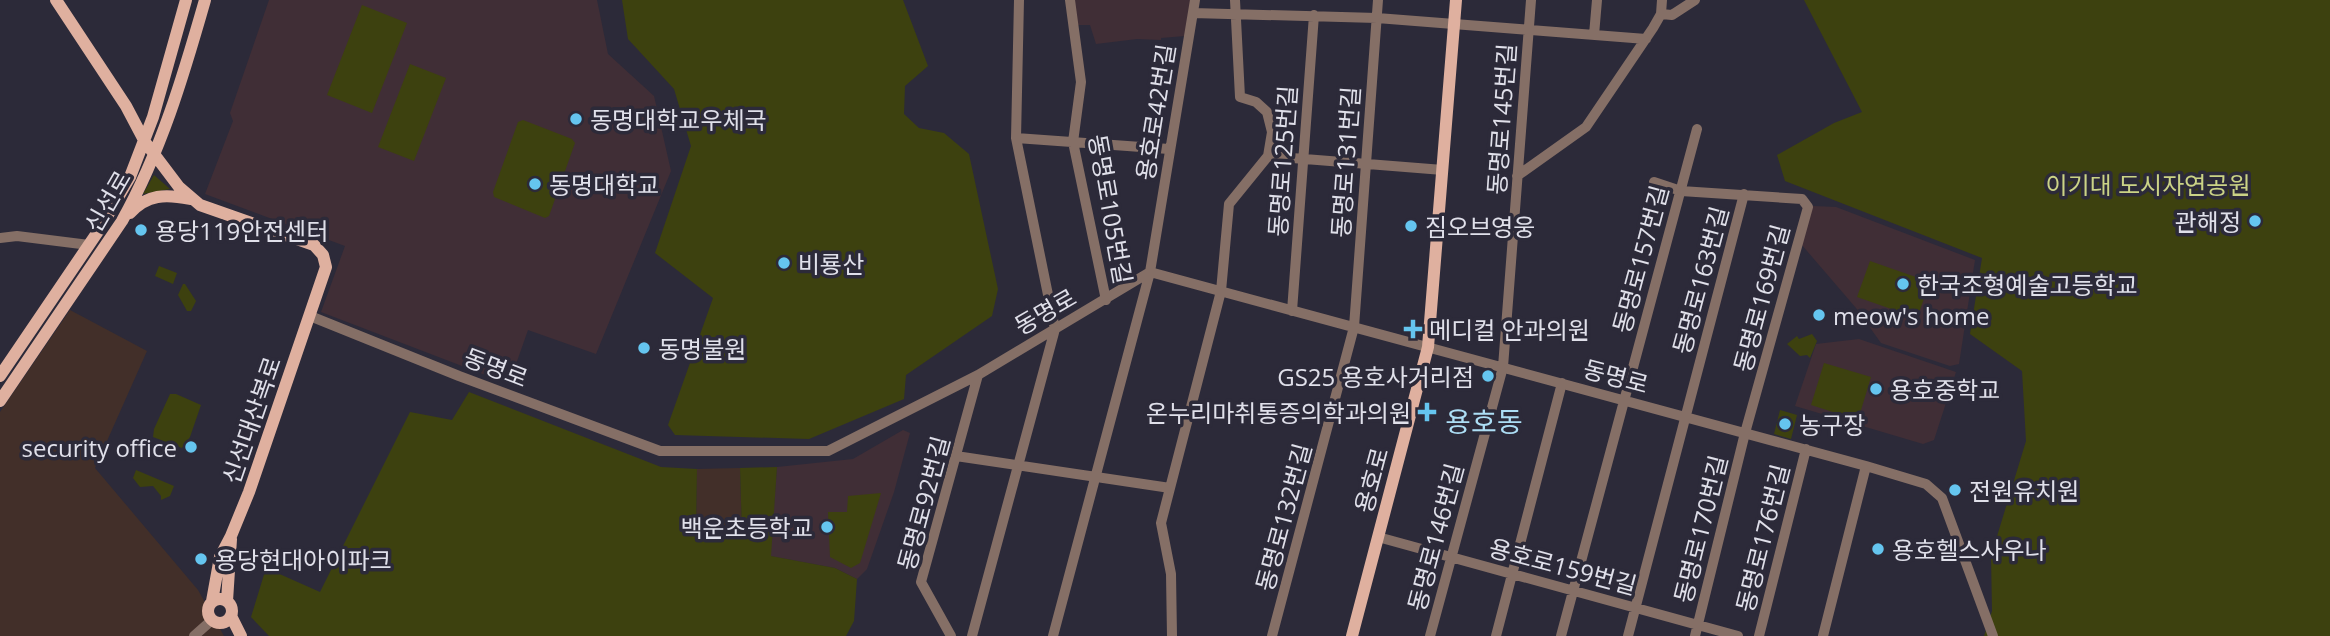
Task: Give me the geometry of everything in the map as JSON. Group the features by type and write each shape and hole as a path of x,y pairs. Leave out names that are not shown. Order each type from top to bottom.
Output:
{"main road":[{"path":"56,0 126,106 145,142 178,187 193,200 216,212 314,245 323,255 326,267 310,316"},
{"name":"신선로","path":"0,376 89,245 130,177 145,142 186,0"},
{"name":"신선로","path":"0,401 122,221 155,156 180,89 205,0"},
{"name":"용호로","path":"1352,636 1428,347 1456,0"},
{"path":"122,221 136,206 157,196 193,200"},
{"name":"신선대산복로","path":"215,621 208,611 219,557 231,536 310,316"},
{"name":"신선대산복로","path":"231,536 227,601 241,636"},
{"path":"212,601 227,601"},
{"path":"215,621 227,620 231,616"},
{"path":"215,621 228,636"}],"street":[{"path":"972,636 1055,329 1016,138 1019,0"},
{"name":"동명로105번길","path":"1070,0 1081,82 1073,142 1106,300"},
{"name":"용호로42번길","path":"1053,636 1150,272 1195,0"},
{"path":"1172,636 1171,574 1161,523 1221,291 1229,204 1268,156 1272,132 1267,112 1256,102 1240,97 1235,0"},
{"name":"동명로131번길","path":"1354,327 1378,0"},
{"name":"동명로145번길","path":"1503,368 1531,0"},
{"path":"1594,35 1597,0"},
{"path":"1517,176 1586,127 1646,40 1661,14 1662,0"},
{"path":"1661,14 1671,15 1695,0"},
{"path":"1193,13 1377,18 1646,40"},
{"name":"동명로125번길","path":"1292,311 1314,15"},
{"name":"동명로157번길","path":"1561,636 1698,129"},
{"path":"1016,138 1169,149"},
{"path":"1268,156 1443,170"},
{"name":"동명로169번길","path":"1654,182 1681,191 1802,199 1808,207 1745,433"},
{"name":"동명로163번길","path":"1628,636 1744,194"},
{"path":"0,238 17,236 89,245"},
{"name":"동명로","path":"310,316 458,376 660,451 828,451 978,375 1150,272 1926,484 1942,498 1993,636"},
{"name":"동명로132번길","path":"1272,636 1354,327"},
{"name":"동명로146번길","path":"1430,636 1503,368"},
{"name":"동명로92번길","path":"951,636 921,582 978,375"},
{"path":"1496,636 1562,383"},
{"name":"동명로170번길","path":"1695,636 1745,433"},
{"name":"동명로176번길","path":"1759,636 1806,450"},
{"path":"956,456 1170,488"},
{"path":"1824,636 1866,466"},
{"name":"용호로159번길","path":"1378,537 1738,636"},
{"path":"194,636 215,621"}],"shaded area":[{"name":"동명대학교","path":"269,0 597,0 608,54 654,96 671,171 596,354 528,330 509,384 321,312 345,246 205,194 233,121 230,113"},
{"path":"1074,0 1191,0 1185,36 1096,44 1090,25 1077,25"},
{"name":"한국조형예술고등학교","path":"1813,206 1836,207 1975,260 1959,364 1950,366 1881,343 1856,308 1801,244"},
{"path":"70,310 147,351 95,468 198,590 224,636 0,636 0,412"},
{"name":"용호중학교","path":"1859,339 1956,372 1934,440 1923,444 1795,406 1816,344"},
{"name":"백운초등학교","path":"903,430 910,433 894,492 867,569 857,579 835,568 770,556 777,467 853,459"},
{"path":"740,468 742,535 696,534 697,469"}],"green space":[{"path":"622,0 903,0 928,66 905,86 904,114 919,128 944,133 969,154 998,289 992,316 906,375 904,399 809,439 675,435 668,425 713,298 655,253 691,146 674,89 628,39"},
{"name":"이기대 도시자연공원","path":"1804,0 2330,0 2330,636 1984,636 1992,611 1991,556 2026,441 2022,371 1970,334 1982,258 1785,181 1777,155 1834,123 1862,112"},
{"path":"362,5 407,23 372,113 327,95"},
{"path":"410,64 446,78 414,161 378,147"},
{"path":"523,120 572,139 575,143 549,216 545,218 494,197 493,192 518,122"},
{"path":"154,175 170,189 143,194"},
{"path":"1870,261 1930,282 1917,318 1857,297"},
{"path":"159,266 177,273 173,284 155,276"},
{"path":"183,284 196,301 191,311 187,311 178,295"},
{"path":"1812,334 1817,341 1810,358 1807,355 1800,356 1787,344 1797,336 1799,339"},
{"path":"1824,363 1871,377 1858,420 1811,405"},
{"path":"469,392 661,467 697,469 696,534 742,535 740,468 777,467 771,556 835,568 857,579 854,621 846,636 269,636 251,617 266,568 320,592 410,412 452,420"},
{"path":"170,394 201,405 190,437 182,448 153,437"},
{"name":"농구장","path":"1780,410 1797,415 1791,439 1774,434"},
{"path":"136,470 174,486 170,496 161,500 153,486 140,487 133,478"},
{"path":"881,493 860,563 851,568 830,557 828,512 847,512 848,496"}],"place":[{"name":"동명대학교우체국","path":"576,119"},
{"name":"동명대학교","path":"535,184"},
{"name":"관해정","path":"2255,221"},
{"name":"짐오브영웅","path":"1411,226"},
{"name":"용당119안전센터","path":"141,230"},
{"name":"비룡산","path":"784,263"},
{"name":"한국조형예술고등학교","path":"1903,284"},
{"name":"meow's home","path":"1819,315"},
{"name":"메디컬 안과의원","path":"1413,329"},
{"name":"동명불원","path":"644,348"},
{"name":"GS25 용호사거리점","path":"1488,376"},
{"name":"용호중학교","path":"1876,389"},
{"name":"온누리마취통증의학과의원","path":"1427,412"},
{"name":"농구장","path":"1785,424"},
{"name":"security office","path":"191,447"},
{"name":"전원유치원","path":"1955,490"},
{"name":"백운초등학교","path":"827,527"},
{"name":"용호헬스사우나","path":"1878,549"},
{"name":"용당현대아이파크","path":"201,559"}],"district":[{"name":"용호동","path":"1484,421"}]}
